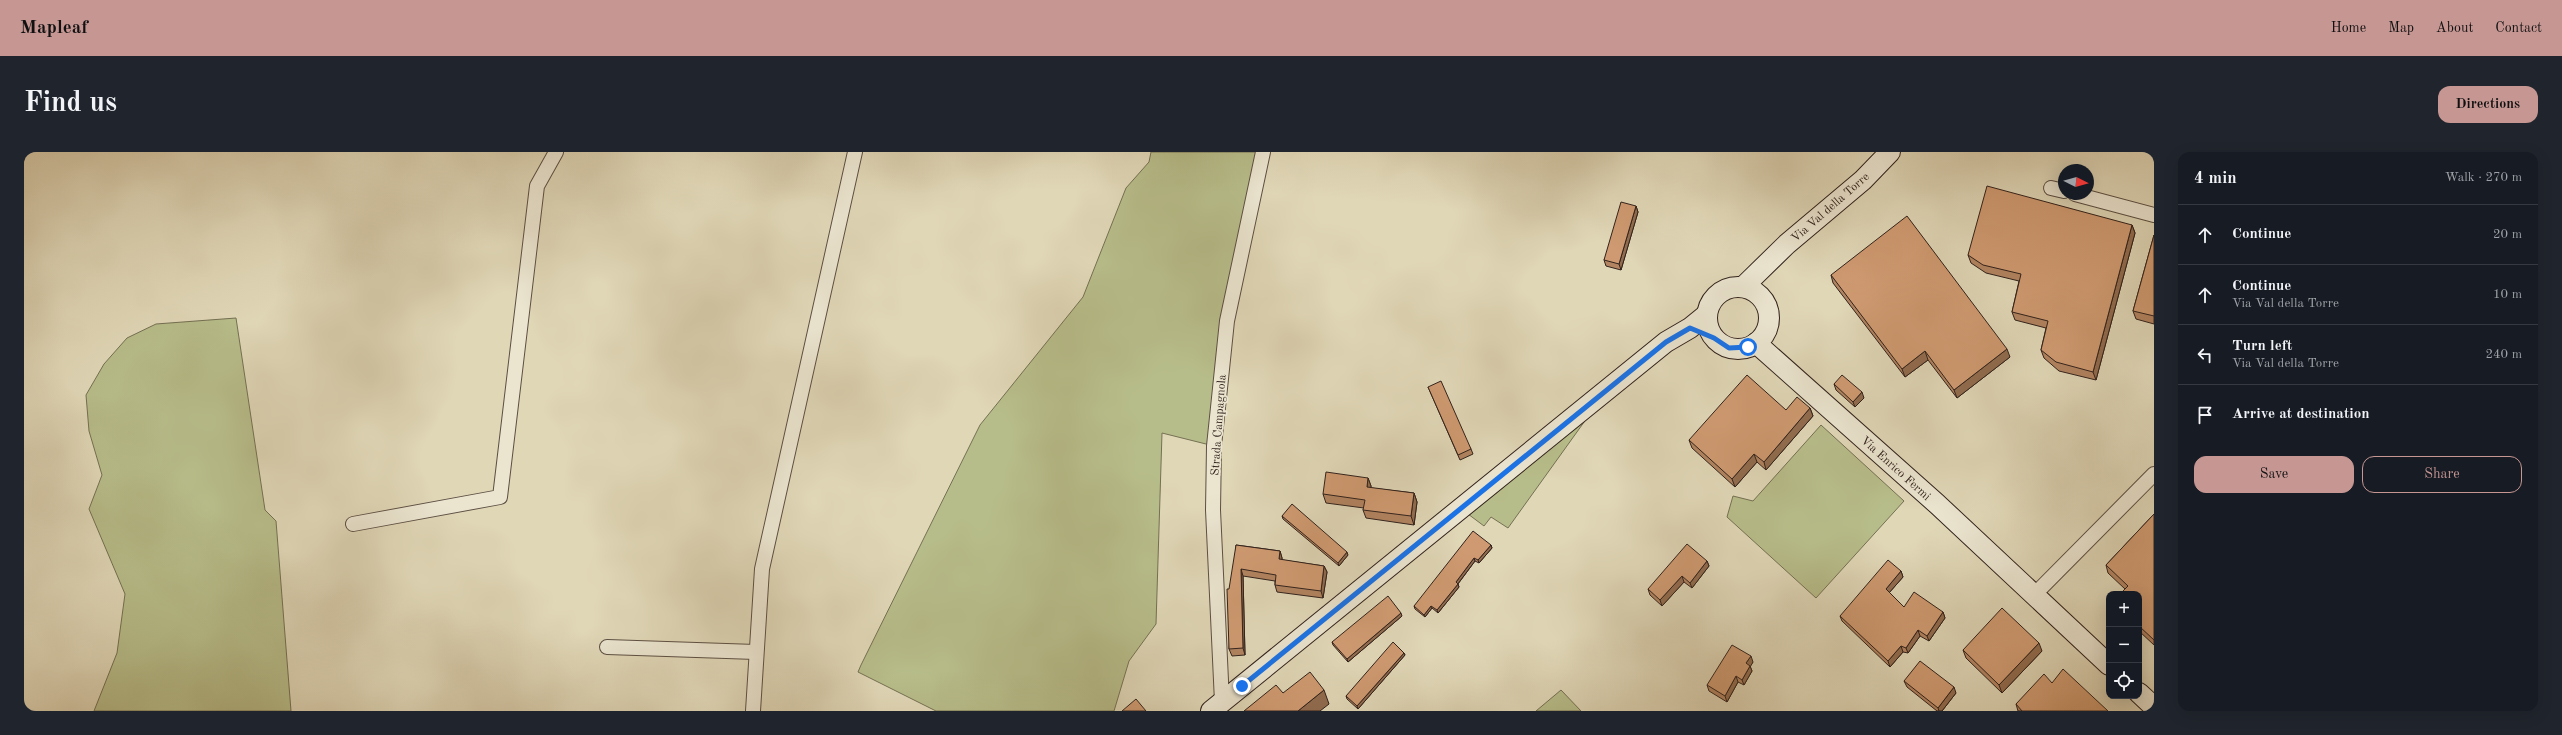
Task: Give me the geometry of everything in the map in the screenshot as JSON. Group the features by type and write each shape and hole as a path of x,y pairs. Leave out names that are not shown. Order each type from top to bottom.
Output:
{"street":[{"path":"353,524 500,497 537,186 556,152"},
{"path":"753,711 762,569 770,522 854,152"},
{"name":"Strada Campagnola","path":"1216,707 1213,510 1214,446 1227,321 1263,152"},
{"name":"Via Val della Torre","path":"1743,287 1769,262 1862,180 1890,152"},
{"path":"2094,199 2154,215"},
{"path":"1690,328 1714,338 1729,348 1748,347 1756,343 1763,336 1769,319 1764,301 1769,262"},
{"path":"1216,707 1666,342 1690,328 1706,315 1715,296 1723,290 1743,287 1751,290 1764,301"},
{"path":"1706,315 1709,331 1714,338"},
{"name":"Via Enrico Fermi","path":"1756,343 1937,504 2107,663"},
{"path":"2034,595 2154,474"},
{"path":"607,647 756,652"},
{"path":"2142,696 2154,708"}],"green space":[{"path":"1151,152 1263,152 1227,321 1214,446 1162,433 1156,624 1129,661 1114,711 936,711 858,672 980,425 1083,297 1126,188 1149,162"},
{"path":"236,318 265,510 276,521 291,711 94,711 117,653 125,594 89,509 102,475 89,431 86,395 104,364 127,338 156,324"},
{"path":"1587,418 1508,528 1491,517 1484,526 1468,514"},
{"path":"1821,425 1904,501 1816,598 1727,517 1733,496 1753,501"},
{"path":"1561,690 1581,711 1536,711"}],"building":[{"path":"1987,186 2132,225 2093,372 2056,362 2041,350 2048,321 2012,312 2021,274 1983,265 1968,255"},
{"path":"1621,202 1636,206 1619,264 1604,260"},
{"path":"1907,216 2007,349 1954,390 1925,351 1902,369 1831,275"},
{"path":"2154,235 2154,316 2133,311"},
{"path":"1747,375 1786,410 1797,397 1810,408 1764,462 1754,454 1732,479 1689,440"},
{"path":"1842,375 1862,392 1853,402 1834,384"},
{"path":"1441,381 1471,449 1458,455 1428,387"},
{"path":"1326,472 1368,478 1367,487 1414,493 1411,516 1363,510 1365,500 1323,494"},
{"path":"1292,504 1347,552 1338,563 1282,516"},
{"path":"2154,514 2154,640 2142,629 2142,591 2123,591 2128,586 2106,565"},
{"path":"1473,531 1491,545 1478,560 1474,558 1456,582 1458,584 1437,610 1431,606 1424,615 1414,606"},
{"path":"1687,544 1707,561 1690,583 1682,576 1660,600 1648,589"},
{"path":"1236,545 1280,551 1279,559 1324,566 1321,591 1275,585 1276,575 1241,569 1243,648 1229,649 1227,589 1229,589"},
{"path":"1888,560 1901,571 1886,589 1904,607 1914,592 1943,612 1927,636 1918,630 1906,648 1901,646 1888,661 1840,616"},
{"path":"1388,596 1401,613 1347,659 1332,642"},
{"path":"2002,608 2039,643 1999,685 1963,650"},
{"path":"1393,642 1404,653 1357,706 1346,696"},
{"path":"1732,645 1751,656 1746,663 1750,666 1742,680 1736,676 1725,696 1707,685"},
{"path":"1920,661 1954,687 1938,708 1904,681"},
{"path":"2063,669 2108,711 2022,711 2016,704 2044,674 2052,683"},
{"path":"1310,672 1324,690 1298,711 1244,711 1276,685 1283,693"},
{"path":"1136,699 1146,711 1122,711"}],"route":[{"path":"1242,686 1666,342 1690,328 1714,338 1729,348 1739,349 1748,347"}]}
